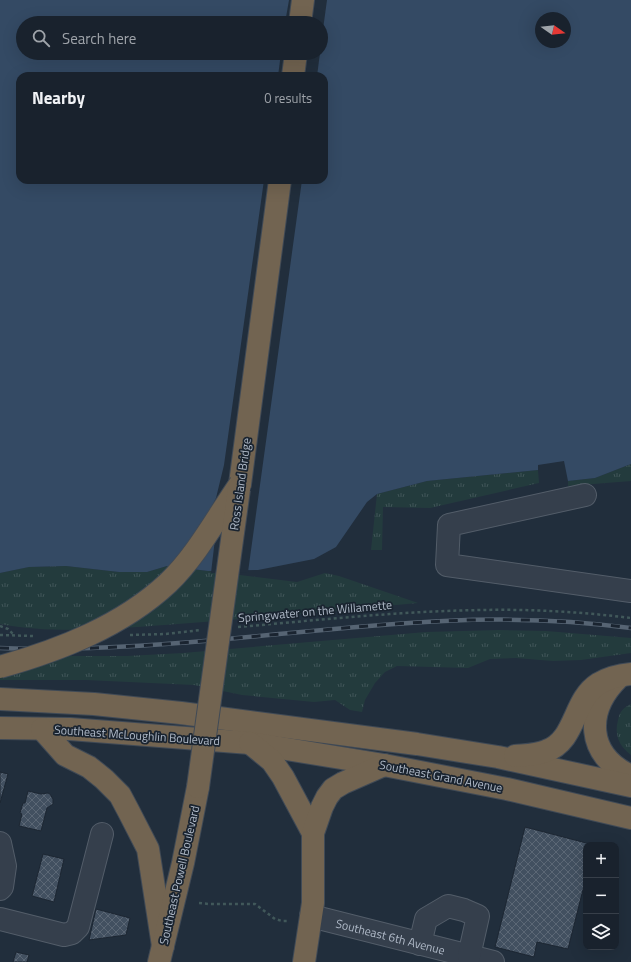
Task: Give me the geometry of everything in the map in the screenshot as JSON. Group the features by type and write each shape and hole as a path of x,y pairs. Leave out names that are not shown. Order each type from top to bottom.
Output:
{"highway":[{"path":"301,16 303,0"},
{"path":"294,72 295,60"},
{"name":"Ross Island Bridge","path":"198,787 279,184"},
{"path":"0,667 67,645 106,627 140,606 168,582 190,557 240,484"},
{"path":"498,757 546,752 553,748 562,740 588,693 598,684 609,678 626,675"},
{"path":"626,675 609,687 596,714 594,725 598,744 603,754 619,770 631,776"},
{"name":"Southeast McLoughlin Boulevard","path":"0,699 94,704 209,716 417,744 498,757"},
{"name":"Southeast McLoughlin Boulevard","path":"0,728 70,729 250,743"},
{"path":"42,729 66,755 89,767 104,779 120,795 129,812 148,849 161,954"},
{"path":"250,743 272,761 284,777 313,833"},
{"name":"Southeast Grand Avenue","path":"250,743 384,764 507,789 631,818"},
{"path":"498,757 631,786"},
{"path":"304,962 313,903 313,833 322,807 333,789 342,783 384,764"},
{"name":"Southeast Powell Boulevard","path":"161,954 183,863 198,787"}],"street":[{"path":"585,495 449,525 447,565 631,591"},
{"path":"0,919 64,935 72,933 78,926 102,834"},
{"path":"0,843 5,866 2,887 0,889"},
{"path":"420,944 426,919 448,906 464,910 478,916 469,956"},
{"name":"Southeast 6th Avenue","path":"311,916 493,962"}],"path":[{"name":"Springwater on the Willamette","path":"236,627 380,614 484,610 555,611 631,618"},
{"path":"0,626 8,629 15,636"},
{"path":"126,635 165,634 207,630"},
{"path":"0,635 37,636"},
{"path":"199,903 255,904 275,918 282,921 289,921"}],"green space":[{"path":"631,464 631,481 568,486 568,481 595,478"},
{"path":"538,470 539,483 430,508 383,507 382,550 371,550 377,494 427,481"},
{"path":"66,566 119,572 147,572 167,566 297,582 325,573 339,576 418,603 144,627 61,630 0,624 0,573 29,567"},
{"path":"499,630 546,631 631,638 631,653 581,660 553,661 516,658 490,659 468,668 397,666 385,672 375,683 365,700 362,712 350,710 335,700 314,702 242,695 194,685 86,680 0,680 0,654 127,656 183,653 426,632"},
{"path":"631,704 631,755 623,748 618,740 617,725 621,712 624,708"}],"water":[{"path":"0,0 631,0 631,464 595,478 568,481 564,461 538,465 538,470 427,481 377,494 367,502 336,547 314,559 258,570 208,571 167,566 147,572 119,572 66,566 29,567 0,573"}],"pier":[{"path":"289,0 327,0 325,16 286,16"},
{"path":"280,60 319,60 318,72 279,72"},
{"path":"263,184 301,184 248,572 211,573 215,539 204,521 216,498 224,465"}],"building":[{"path":"0,772 8,774 0,803"},
{"path":"28,791 41,794 48,793 53,799 53,804 47,808 41,831 19,826 22,814 20,813 23,803 25,803"},
{"path":"525,827 583,842 583,890 568,949 537,942 534,957 495,947"},
{"path":"43,854 64,859 54,902 32,896"},
{"path":"96,909 130,918 126,935 89,940"},
{"path":"16,952 29,955 27,962 13,962"}],"railway":[{"path":"0,648 56,649 167,644 389,624 467,620 562,621 631,628"}]}
